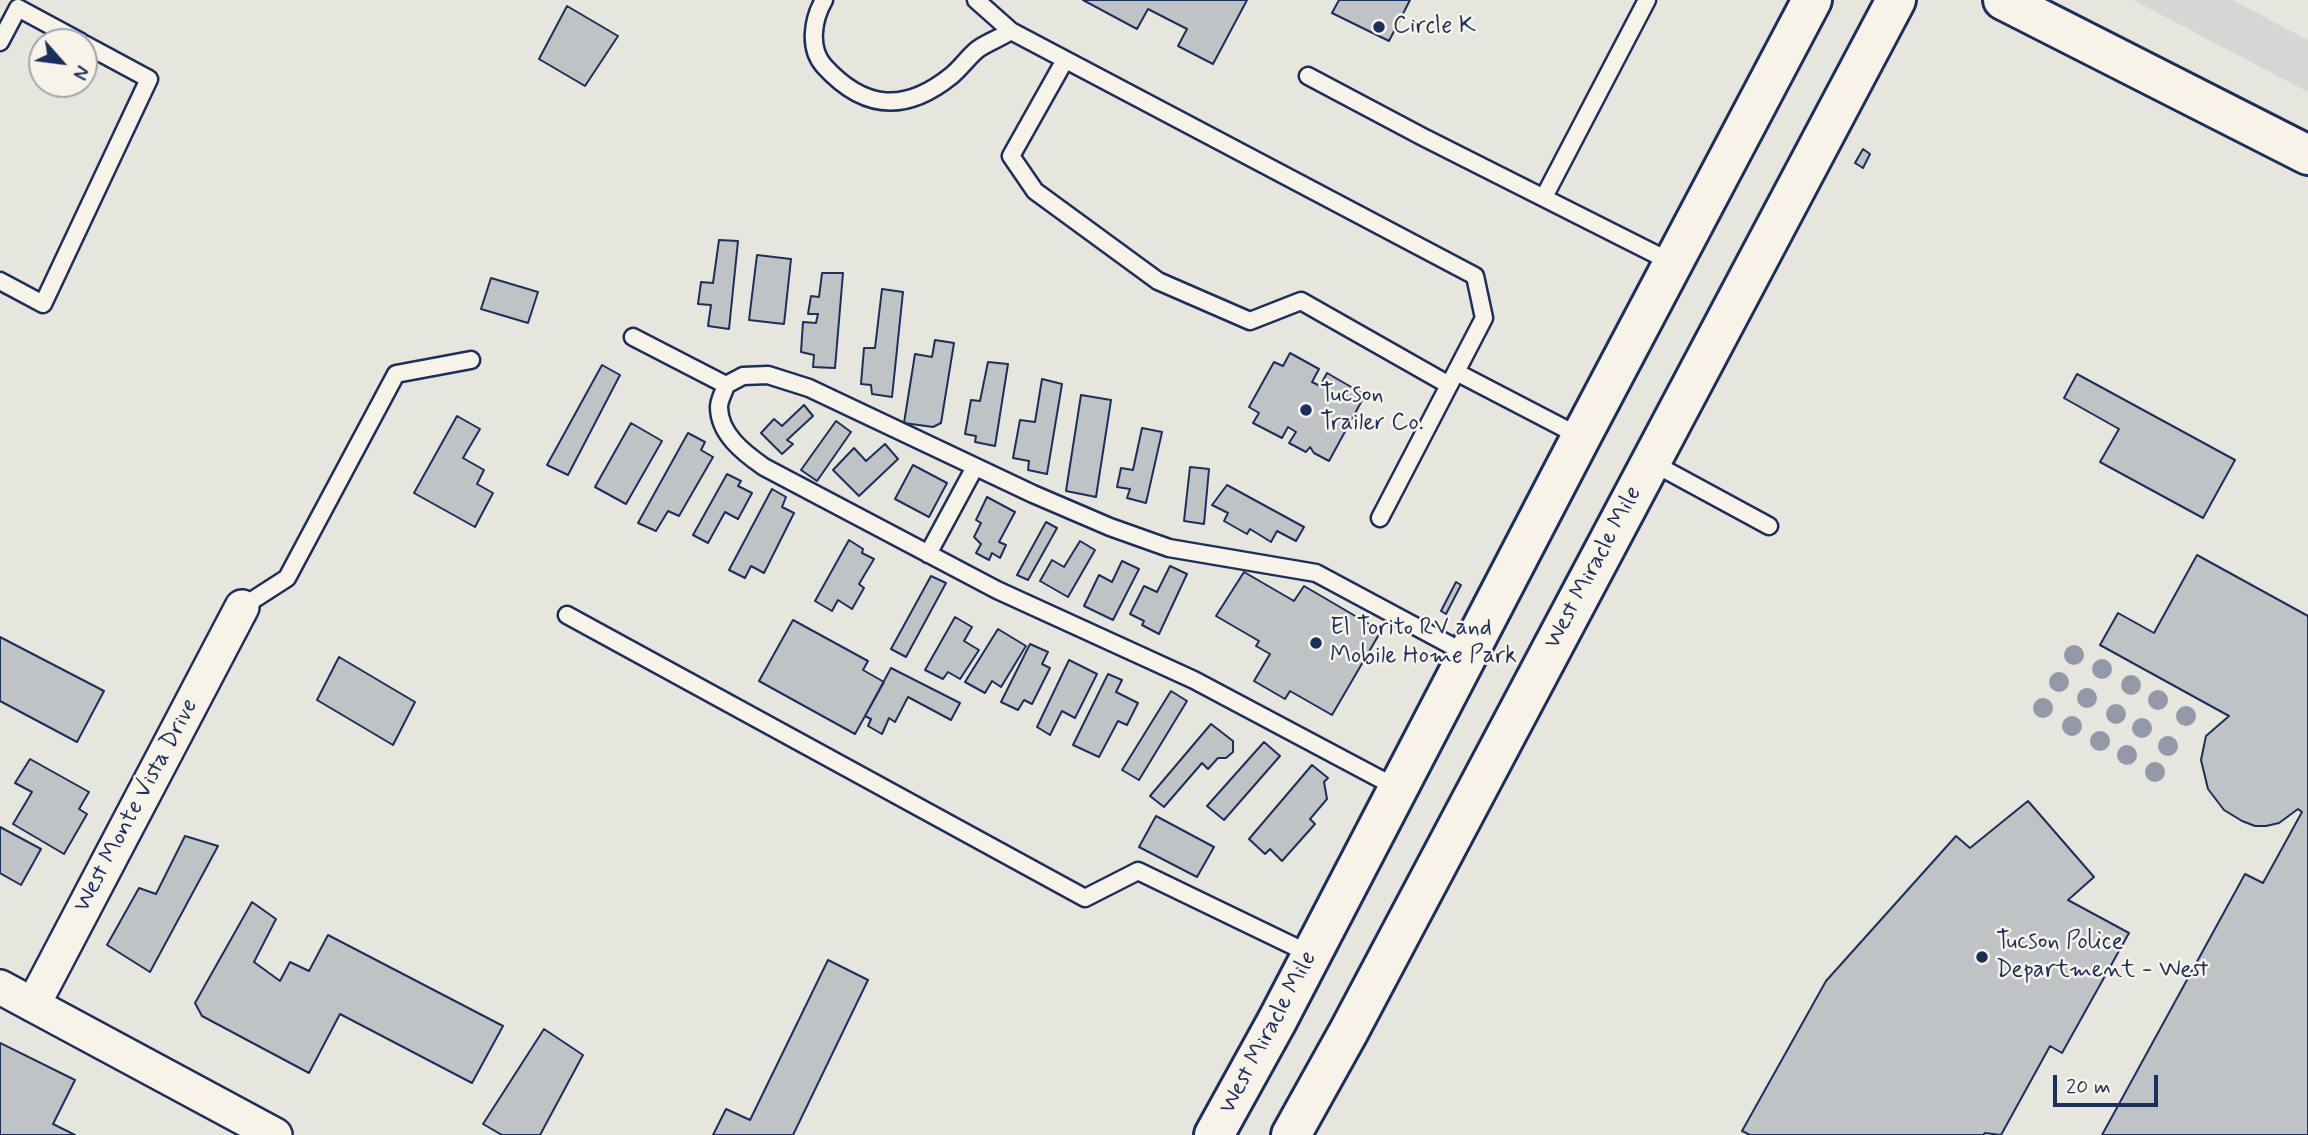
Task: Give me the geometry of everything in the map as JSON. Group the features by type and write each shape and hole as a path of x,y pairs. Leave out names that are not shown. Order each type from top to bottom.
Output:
{"main road":[{"name":"West Miracle Mile","path":"1214,1135 1312,956 1467,654 1812,0"},
{"name":"West Miracle Mile","path":"1291,1135 1349,1031 1896,0"},
{"path":"2003,0 2308,155"}],"street":[{"name":"West Monte Vista Drive","path":"33,1005 242,607"},
{"path":"0,987 275,1135"}],"lane":[{"path":"824,0 813,32 821,62 843,85 874,100 898,102 926,94 953,75 978,49 1011,31"},
{"path":"976,0 1011,31 1475,276 1484,318 1380,518"},
{"path":"1544,197 1647,0"},
{"path":"0,42 18,8 55,28"},
{"path":"0,281 43,304 149,79 98,52"},
{"path":"1065,60 1011,156 1035,191 1158,281 1250,321 1301,301 1452,379 1581,437"},
{"path":"1308,76 1672,263"},
{"path":"633,337 726,385"},
{"path":"242,607 287,578 396,374 471,360"},
{"path":"1399,789 1195,680 996,590 764,467 737,447 725,429 719,406 726,385 744,376 768,375 809,388 975,467 1110,527 1169,548 1316,573 1467,654"},
{"path":"1650,462 1769,526"},
{"path":"928,554 975,467"},
{"path":"566,615 1085,898 1138,871 1312,956"}],"shaded area":[{"path":"0,0 2308,0 2308,1135 0,1135"},
{"path":"2133,0 2232,0 2308,40 2308,92"}],"building":[{"path":"1083,0 1247,0 1213,64 1178,46 1187,29 1148,9 1137,29"},
{"name":"Circle K","path":"1339,0 1410,0 1389,41 1332,13"},
{"path":"567,6 618,36 585,86 539,59"},
{"path":"1863,149 1870,154 1863,168 1855,163"},
{"path":"719,240 738,241 729,329 708,326 711,305 698,304 701,282 713,283"},
{"path":"757,255 791,259 784,324 749,320"},
{"path":"822,273 843,273 835,368 813,367 814,355 801,352 803,322 816,323 818,314 808,314 811,296 819,297"},
{"path":"491,278 538,292 528,323 481,309"},
{"path":"882,289 903,292 892,397 872,394 871,385 861,384 864,348 875,348"},
{"path":"935,340 954,343 941,423 933,427 904,423 915,354 932,357"},
{"name":"Tucson Trailer Co.","path":"1290,353 1319,369 1312,382 1320,386 1327,373 1365,395 1329,461 1314,453 1310,447 1306,452 1289,443 1296,432 1288,427 1282,438 1253,423 1259,413 1249,407 1274,362 1283,366"},
{"path":"988,362 1008,364 995,446 975,442 976,436 965,434 971,400 980,401"},
{"path":"602,365 620,375 568,475 547,465"},
{"path":"2077,374 2235,460 2203,518 2100,462 2119,429 2064,398"},
{"path":"1042,379 1062,384 1047,474 1028,470 1029,461 1013,458 1020,420 1035,422"},
{"path":"1081,395 1111,400 1096,497 1066,491"},
{"path":"804,405 813,416 787,440 793,444 782,454 761,433 774,419 782,426"},
{"path":"457,416 480,429 463,458 484,470 477,484 493,493 475,527 414,493"},
{"path":"836,421 851,432 817,481 801,470"},
{"path":"631,423 662,441 626,504 595,487"},
{"path":"1142,428 1162,432 1146,503 1127,498 1130,489 1117,487 1121,468 1133,470"},
{"path":"688,433 705,442 701,450 713,457 679,516 668,511 656,531 638,523"},
{"path":"885,444 898,459 859,496 833,470 854,448 866,461"},
{"path":"913,465 947,483 929,517 895,499"},
{"path":"1190,467 1209,469 1204,524 1184,521"},
{"path":"727,474 741,481 738,486 752,493 738,519 725,512 708,543 693,535"},
{"path":"1227,485 1304,527 1296,541 1277,531 1271,542 1250,529 1247,534 1224,521 1228,513 1212,505"},
{"path":"772,489 786,497 782,507 794,513 764,573 751,566 745,578 729,570"},
{"path":"987,497 1015,512 999,542 1006,545 1000,558 992,553 989,560 976,553 981,544 974,537 981,523 976,520"},
{"path":"1046,522 1057,528 1028,580 1017,575"},
{"path":"849,540 863,549 862,553 874,559 859,584 864,588 852,609 838,600 832,611 815,601"},
{"path":"1080,541 1095,550 1068,597 1040,581 1052,560 1064,567"},
{"path":"2197,555 2308,616 2308,1135 2102,1135 2245,874 2263,883 2302,812 2298,809 2279,823 2255,826 2224,810 2208,789 2201,760 2206,736 2229,716 2100,645 2118,613 2154,633"},
{"path":"1122,561 1139,569 1113,620 1084,606 1099,575 1112,582"},
{"path":"1170,566 1187,574 1159,634 1142,625 1144,621 1130,614 1144,586 1157,592"},
{"name":"El Torito RV and Mobile Home Park","path":"1244,572 1294,601 1304,586 1381,631 1332,715 1290,691 1285,699 1254,681 1270,654 1256,646 1259,641 1216,616"},
{"path":"931,576 946,583 906,657 891,649"},
{"path":"1456,582 1461,585 1446,614 1441,611"},
{"path":"955,617 972,627 964,641 979,650 960,679 948,672 943,679 925,670"},
{"path":"793,620 868,661 863,670 884,682 855,734 759,681"},
{"path":"998,629 1026,646 1001,687 992,681 985,693 965,682"},
{"path":"0,637 104,691 77,742 0,701"},
{"path":"1030,644 1048,652 1042,664 1050,668 1032,704 1024,700 1018,710 1001,702"},
{"path":"339,657 415,702 393,745 317,700"},
{"path":"1069,660 1097,674 1075,718 1062,711 1050,735 1037,727"},
{"path":"891,668 960,703 951,720 908,697 895,722 889,718 882,734 868,726 871,719 865,716"},
{"path":"1108,674 1122,680 1116,692 1138,703 1127,725 1118,721 1099,757 1073,745"},
{"path":"1171,691 1187,701 1139,780 1122,770"},
{"path":"1211,724 1233,741 1233,752 1226,758 1218,758 1208,769 1202,763 1164,807 1150,796"},
{"path":"1264,742 1280,756 1224,820 1207,806"},
{"path":"30,759 89,792 79,809 87,814 64,854 13,824 32,792 15,783"},
{"path":"1312,765 1328,778 1324,782 1327,799 1310,819 1315,824 1282,861 1270,849 1265,854 1249,839"},
{"name":"Tucson Police Department - West","path":"2028,801 2094,877 2068,900 2129,933 2062,1053 2050,1046 2001,1135 1750,1135 1742,1131 1826,981 1956,836 1970,848"},
{"path":"1156,816 1214,847 1197,877 1139,847"},
{"path":"0,827 41,849 21,885 0,873"},
{"path":"185,836 218,846 150,972 107,945 139,888 156,894"},
{"path":"252,902 276,919 254,962 280,981 290,962 309,971 328,935 503,1026 472,1083 340,1014 309,1073 202,1016 195,1003"},
{"path":"828,960 868,980 793,1135 713,1135 726,1109 750,1120"},
{"path":"544,1029 583,1055 540,1135 502,1135 483,1124"},
{"path":"0,1043 75,1080 53,1124 75,1135 0,1135"}],"place":[{"name":"Circle K","path":"1379,27"},
{"name":"Tucson Trailer Co.","path":"1306,410"},
{"name":"El Torito RV and Mobile Home Park","path":"1316,643"},
{"name":"Tucson Police Department - West","path":"1982,957"}]}
